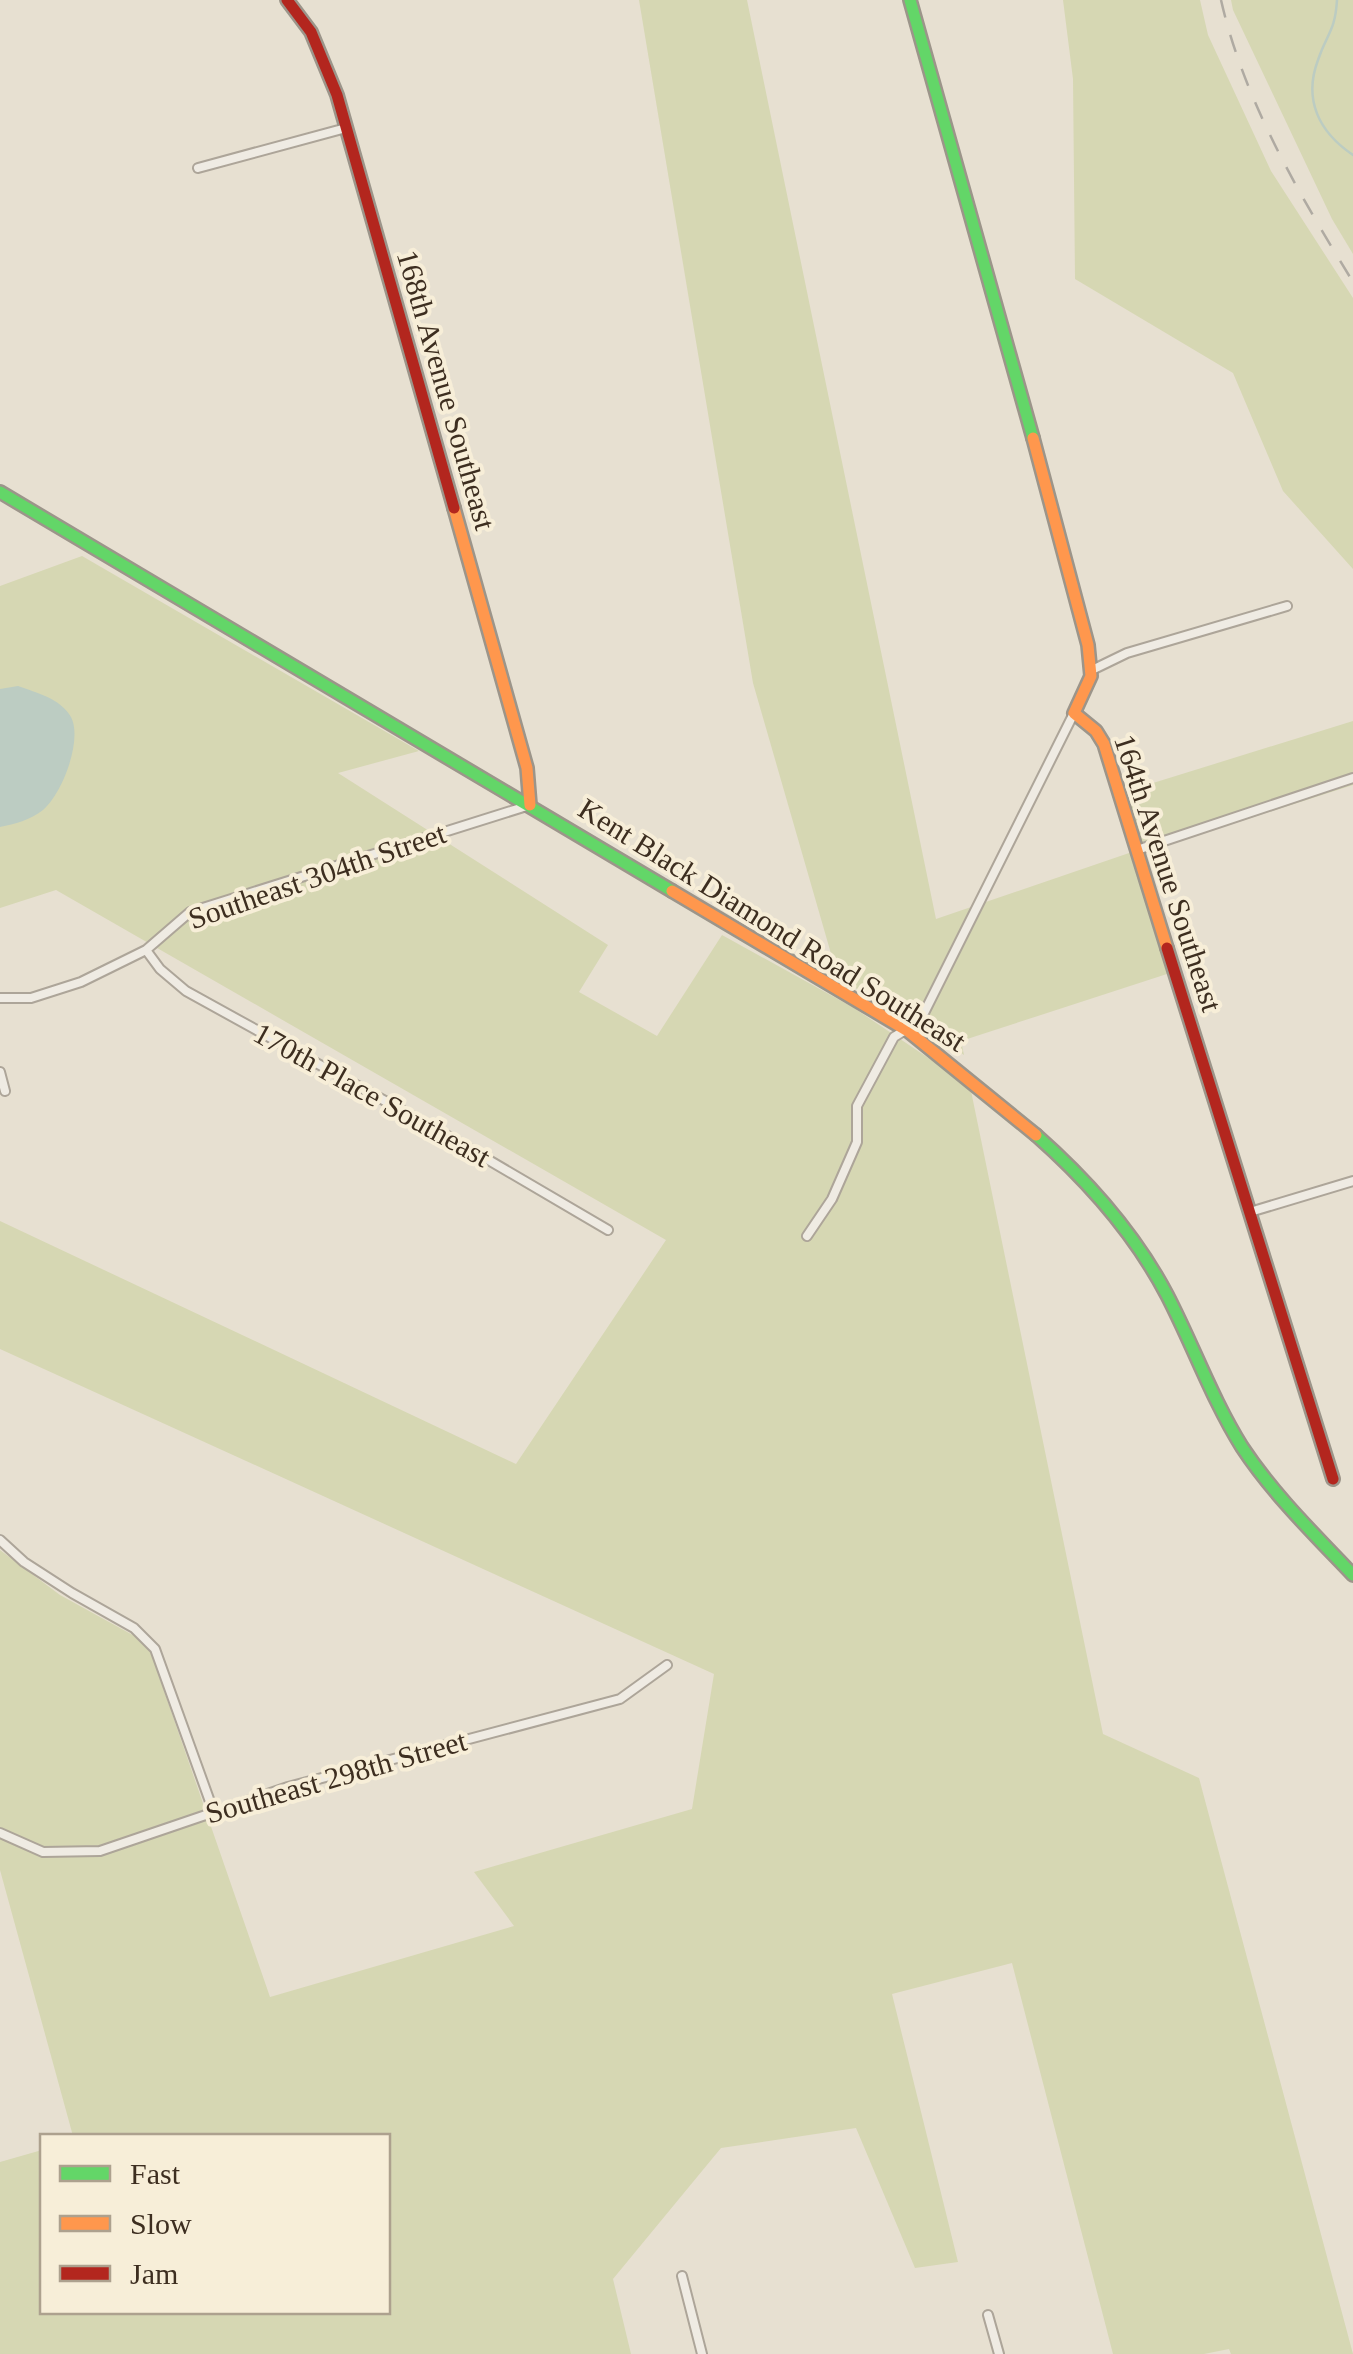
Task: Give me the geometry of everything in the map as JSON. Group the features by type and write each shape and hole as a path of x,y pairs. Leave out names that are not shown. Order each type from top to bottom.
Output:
{"street":[{"name":"168th Avenue Southeast","path":"287,0 323,52 346,128 526,768 530,805"},
{"path":"910,0 989,275 1092,670 1127,653 1287,606"},
{"path":"198,168 346,128"},
{"name":"Kent Black Diamond Road Southeast","path":"0,492 908,1031 1010,1108 1114,1216 1153,1271 1243,1447 1290,1507 1353,1575"},
{"name":"164th Avenue Southeast","path":"1092,670 1074,712 1096,731 1104,744 1333,1479"},
{"path":"807,1236 832,1198 856,1142 857,1106 894,1037 920,1021 1074,712"},
{"path":"1137,850 1353,778"},
{"name":"Southeast 304th Street","path":"0,998 31,998 57,992 146,950 190,912 530,805"},
{"name":"170th Place Southeast","path":"146,950 186,992 434,1128 608,1230"},
{"path":"0,1072 5,1092"},
{"path":"1250,1212 1353,1181"},
{"path":"0,1540 24,1562 134,1628 155,1648 214,1810"},
{"name":"Southeast 298th Street","path":"0,1833 43,1852 100,1851 214,1810 620,1699 667,1665"},
{"path":"682,2276 702,2354"},
{"path":"988,2315 999,2354"}],"green space":[{"path":"639,0 747,0 936,919 1132,852 1170,973 961,1041 964,1055 830,974 834,964 753,683"},
{"path":"1063,0 1200,0 1208,35 1271,171 1353,298 1353,569 1283,491 1233,373 1075,279 1073,79"},
{"path":"1231,0 1353,0 1353,254 1332,219"},
{"path":"82,556 419,751 338,773 608,945 579,992 657,1036 722,935 854,1008 970,1086 1103,1734 1199,1778 1353,2354 1231,2354 1229,2349 1204,2354 1113,2354 1012,1963 892,1994 958,2262 915,2268 856,2128 721,2148 613,2279 631,2354 0,2354 0,2162 40,2151 40,2314 390,2314 390,2134 72,2134 0,1870 0,1550 60,1595 140,1639 151,1653 270,1997 514,1926 474,1872 692,1809 714,1674 0,1349 0,1221 516,1464 666,1240 56,890 0,908 0,586"},
{"path":"1353,721 1353,785 1142,853 1124,792"}],"shaded area":[{"path":"18,686 61,705 71,717 74,739 69,766 50,802 33,816 0,827 0,689"}],"waterway":[{"path":"1337,0 1312,88 1323,125 1353,155"}],"railway":[{"path":"1221,0 1244,74 1275,146 1353,282"}],"traffic: fast":[{"path":"910,0 1033,438"},
{"path":"0,492 672,891"},
{"path":"1036,1135 1125,1229 1167,1295 1242,1447 1280,1497 1353,1575"}],"traffic: slow":[{"path":"1033,438 1088,645 1091,676 1074,713 1096,731 1104,744 1167,948"},
{"path":"454,508 527,768 530,805"},
{"path":"672,891 908,1031 1036,1135"}],"traffic: jam":[{"path":"287,0 311,32 337,95 454,508"},
{"path":"1167,948 1333,1479"}]}
